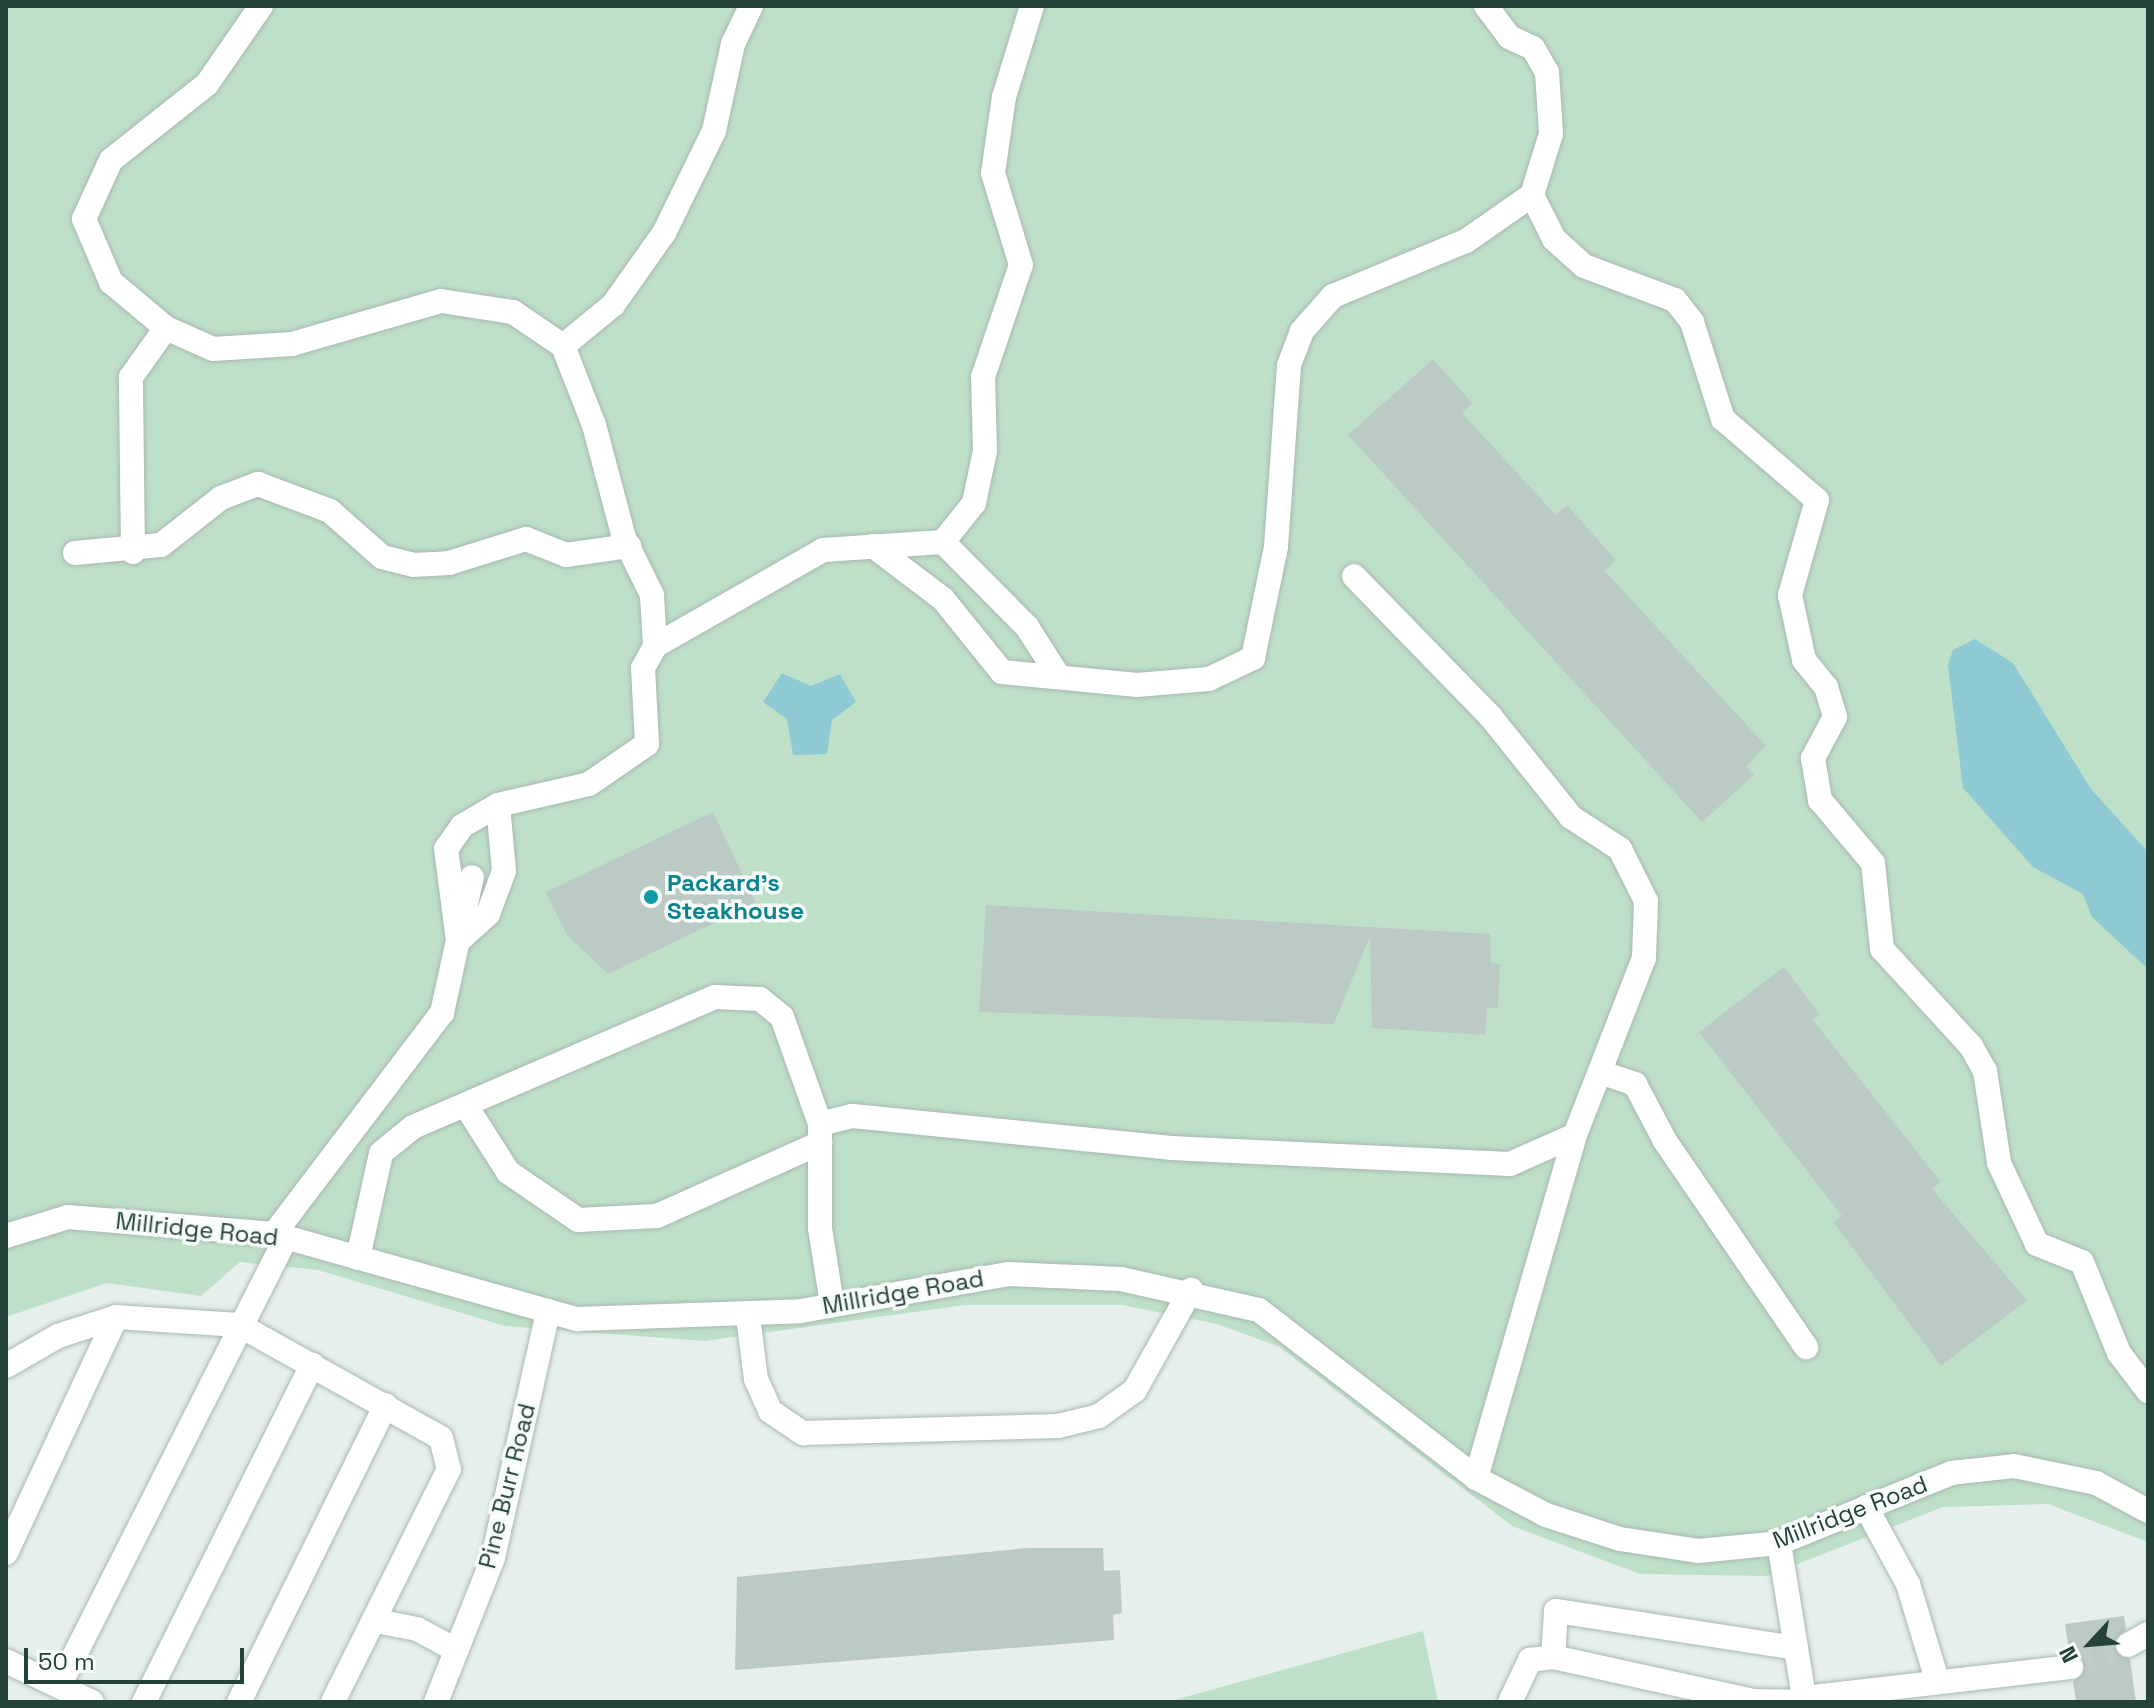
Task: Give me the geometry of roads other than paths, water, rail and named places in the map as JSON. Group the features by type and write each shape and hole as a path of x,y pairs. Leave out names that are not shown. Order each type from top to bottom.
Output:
{"street":[{"path":"261,6 207,84 111,160 84,219 111,282 166,328 213,349 292,344 441,301 513,312 563,346 629,546 652,595 655,646"},
{"path":"563,346 613,305 664,233 714,131 733,44 751,6"},
{"path":"458,941 446,849 462,826 498,805 589,784 647,744 643,668 655,646 823,550 943,542 974,503 985,451 983,377 1021,265 993,173 1004,97 1032,6"},
{"path":"873,546 943,599 1002,672 1057,674 1137,685 1195,680 1253,658 1276,547 1289,365 1302,331 1333,296 1466,241 1532,195 1551,134 1547,72 1533,48 1509,37 1486,6"},
{"path":"1532,195 1554,239 1584,266 1675,300 1692,322 1723,419 1817,500 1790,595 1804,660 1826,687 1835,717 1813,758 1820,800 1873,863 1882,949 1971,1046 1985,1071 1999,1163 2037,1244 2082,1262 2119,1353 2148,1391"},
{"path":"133,552 131,377 166,328"},
{"path":"75,553 133,552 161,545 221,498 258,484 330,511 382,557 413,565 449,563 526,539 566,555 629,546"},
{"path":"943,542 1027,627 1057,674"},
{"path":"1354,576 1490,716 1571,817 1620,849 1646,901 1644,958 1603,1073 1575,1135 1476,1478"},
{"path":"458,941 488,914 504,871 498,805"},
{"path":"59,1686 239,1325 280,1236 442,1013 472,877"},
{"path":"358,1258 381,1153 413,1127 715,997 760,999 782,1017 820,1134 820,1228 832,1304"},
{"path":"1603,1073 1635,1084 1665,1141 1806,1347"},
{"path":"466,1106 508,1172 578,1220 657,1216 852,1116 1171,1148 1510,1164 1575,1135"},
{"name":"Millridge Road","path":"6,1236 68,1217 280,1236 577,1319 748,1316 1008,1274 1191,1290 1259,1310 1476,1478 1546,1515 1620,1539 1698,1551 1779,1543 1951,1473 2014,1466 2096,1483 2148,1511"},
{"path":"748,1316 756,1379 770,1411 803,1433 1058,1426 1099,1416 1135,1390 1191,1290"},
{"name":"Pine Burr Road","path":"436,1702 493,1558 548,1311"},
{"path":"6,1553 116,1317"},
{"path":"6,1366 58,1336 116,1317 239,1325 441,1438 449,1469 333,1702"},
{"path":"144,1702 312,1365"},
{"path":"239,1702 386,1405"},
{"path":"1866,1507 1908,1584 1937,1680"},
{"path":"1779,1543 1805,1700"},
{"path":"1553,1657 1556,1611 1796,1648"},
{"path":"376,1621 417,1629 456,1650"},
{"path":"1510,1702 1530,1660 1553,1657 1753,1701 1805,1700 1937,1680 2071,1667"},
{"path":"6,1661 92,1702"}],"water":[{"path":"1975,639 2013,663 2091,789 2148,852 2148,969 2092,917 2083,894 2033,867 1963,788 1948,665 1953,650"},
{"path":"782,673 811,686 840,674 856,702 832,720 827,754 793,755 787,719 763,702"}],"tunnel":[{"path":"2071,1667 2128,1645"}],"place":[{"name":"Packard's Steakhouse","path":"651,897"}]}
